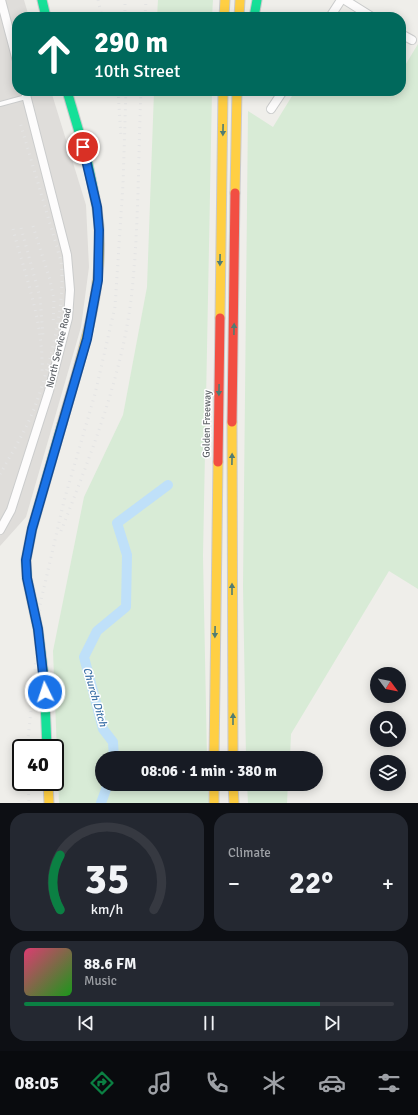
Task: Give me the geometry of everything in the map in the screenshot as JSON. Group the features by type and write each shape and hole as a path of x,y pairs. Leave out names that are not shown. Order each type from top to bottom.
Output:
{"main road":[{"path":"42,0 45,12"},
{"path":"224,12 225,0"},
{"path":"239,12 240,0"},
{"path":"255,12 257,0"},
{"path":"47,739 44,678 38,629 27,578 26,560 32,529 87,339 98,280 99,230 97,207 90,173 68,96"},
{"name":"Golden Freeway","path":"214,751 223,96"},
{"path":"233,751 231,477 236,111 238,96"},
{"path":"48,791 48,803"},
{"path":"214,791 214,803"},
{"path":"233,791 234,803"}],"street":[{"path":"1,0 12,42"},
{"path":"333,12 341,0"},
{"path":"345,0 364,12"},
{"path":"406,37 412,40"},
{"name":"North Service Road","path":"0,530 11,510 49,391 68,318 70,290 67,255 26,96"},
{"path":"272,109 280,96"}],"lane":[{"path":"0,104 20,96"}],"shaded area":[{"path":"0,0 24,0 28,12 12,12 12,96 53,96 86,205 89,267 81,327 26,517 0,546"}],"green space":[{"path":"158,0 213,0 212,12 157,12"},
{"path":"418,44 418,589 389,571 291,734 290,751 246,751 243,586 248,111 273,127 292,96 406,96 406,64"},
{"path":"154,96 212,96 203,556 207,751 95,751 95,791 208,791 209,803 59,803 59,791 64,791 64,739 56,739 53,651 84,497 123,415 147,287"},
{"path":"247,791 288,791 287,803 248,803"}],"waterway":[{"name":"Church Ditch","path":"114,751 113,742 103,729 84,657 97,631 126,607 127,555 117,523 168,485"},
{"name":"Church Ditch","path":"101,803 105,791"}],"railway":[{"path":"98,0 101,12"},
{"path":"125,0 125,12"},
{"path":"145,12 146,0"},
{"path":"118,96 121,137"},
{"path":"28,739 40,605 64,501 95,394 115,307 123,184 126,96"},
{"path":"61,531 83,475 103,417 120,359 126,330 131,300 136,248 141,96"},
{"path":"0,474 25,429 37,401 52,350 61,295 61,261 20,122"},
{"path":"33,226 50,280 54,300 53,325"},
{"path":"21,228 40,297 43,336"},
{"path":"13,229 37,318 42,354 42,372"},
{"path":"28,791 29,803"}],"traffic: fast":[{"path":"42,0 45,12"},
{"path":"255,12 257,0"},
{"path":"68,96 87,159 97,208"},
{"path":"47,739 44,678 38,629 27,578 26,560 32,529 62,424"}],"traffic: slow":[{"path":"224,12 225,0"},
{"path":"239,12 240,0"},
{"path":"220,318 223,96"},
{"path":"235,193 237,96"},
{"path":"62,424 85,344 96,290 99,263 97,208"},
{"path":"232,422 233,751"},
{"path":"214,751 218,462"},
{"path":"48,791 49,803"},
{"path":"214,791 214,803"},
{"path":"233,791 234,803"}],"traffic: jam":[{"path":"232,422 235,193"},
{"path":"218,462 220,318"}],"route":[{"path":"45,692 38,629 31,601 26,560 32,529 87,339 98,280 99,230 97,207 83,147"}]}
